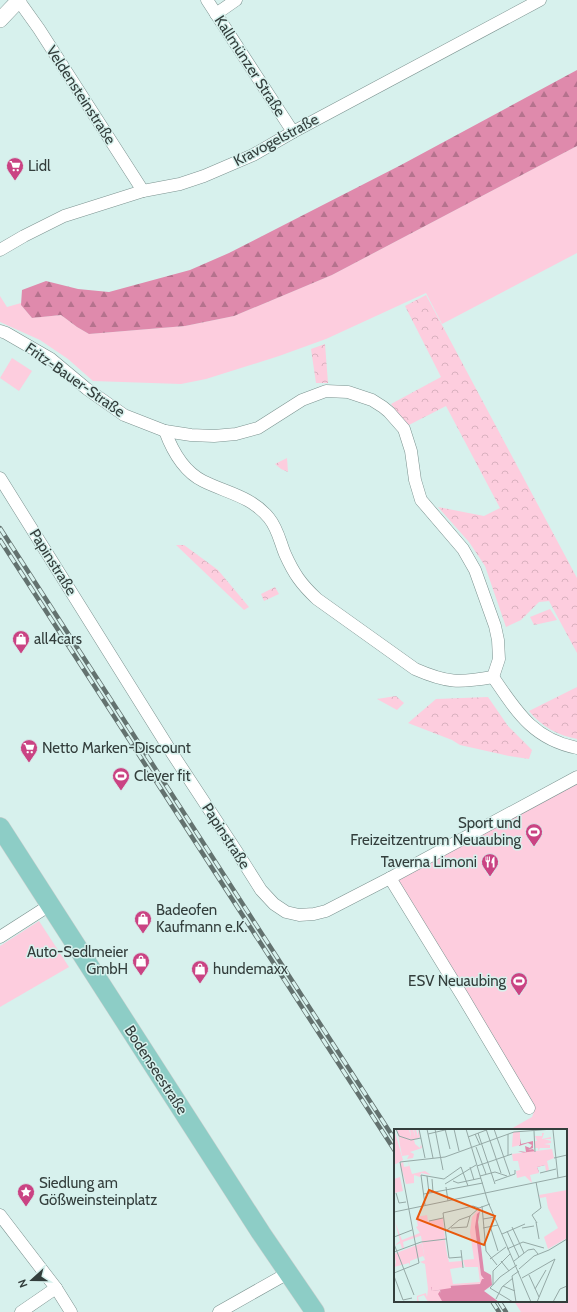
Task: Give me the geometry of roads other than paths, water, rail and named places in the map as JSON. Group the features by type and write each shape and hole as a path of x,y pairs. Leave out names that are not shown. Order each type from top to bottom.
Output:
{"main road":[{"name":"Bodenseestraße","path":"0,827 288,1274 315,1312"}],"street":[{"path":"0,20 19,0"},
{"name":"Veldensteinstraße","path":"19,0 143,191"},
{"name":"Kallmünzer Straße","path":"207,0 293,132"},
{"path":"216,14 236,0"},
{"name":"Kravogelstraße","path":"0,250 64,216 143,191 180,184 204,176 253,155 293,132 540,0"},
{"name":"Fritz-Bauer-Straße","path":"0,331 51,359 87,389 124,415 165,431 191,436 236,434 258,428 302,400 326,391 348,392 372,400 383,407 404,429 411,451 415,480 421,500 462,549 475,570 495,626 498,640 499,659 493,677"},
{"path":"165,431 170,445 178,458 189,471 202,480 234,493 257,506 269,518 277,532 293,571 302,585 317,599 415,669 433,677 447,681 475,680 493,677 514,707 536,731 566,746 577,748"},
{"name":"Papinstraße","path":"0,478 170,750 261,890 274,904 286,912 299,915 314,914 326,911 577,778"},
{"path":"390,878 529,1108"},
{"path":"0,937 50,905"},
{"path":"1,1220 56,1288 70,1312"},
{"path":"218,1312 288,1274"},
{"path":"21,1312 56,1288"}],"railway":[{"path":"0,528 394,1138"},
{"path":"0,540 394,1149"},
{"path":"493,1302 499,1312"},
{"path":"500,1302 506,1312"}],"place":[{"name":"Lidl","path":"15,181"},
{"name":"all4cars","path":"21,654"},
{"name":"Netto Marken-Discount","path":"29,763"},
{"name":"Clever fit","path":"121,791"},
{"name":"Sport und Freizeitzentrum Neuaubing","path":"534,847"},
{"name":"Taverna Limoni","path":"490,877"},
{"name":"Badeofen Kaufmann e.K.","path":"143,934"},
{"name":"Auto-Sedlmeier GmbH","path":"141,976"},
{"name":"hundemaxx","path":"200,984"},
{"name":"ESV Neuaubing","path":"519,996"},
{"name":"Siedlung am Gößweinsteinplatz","path":"26,1207"}]}
